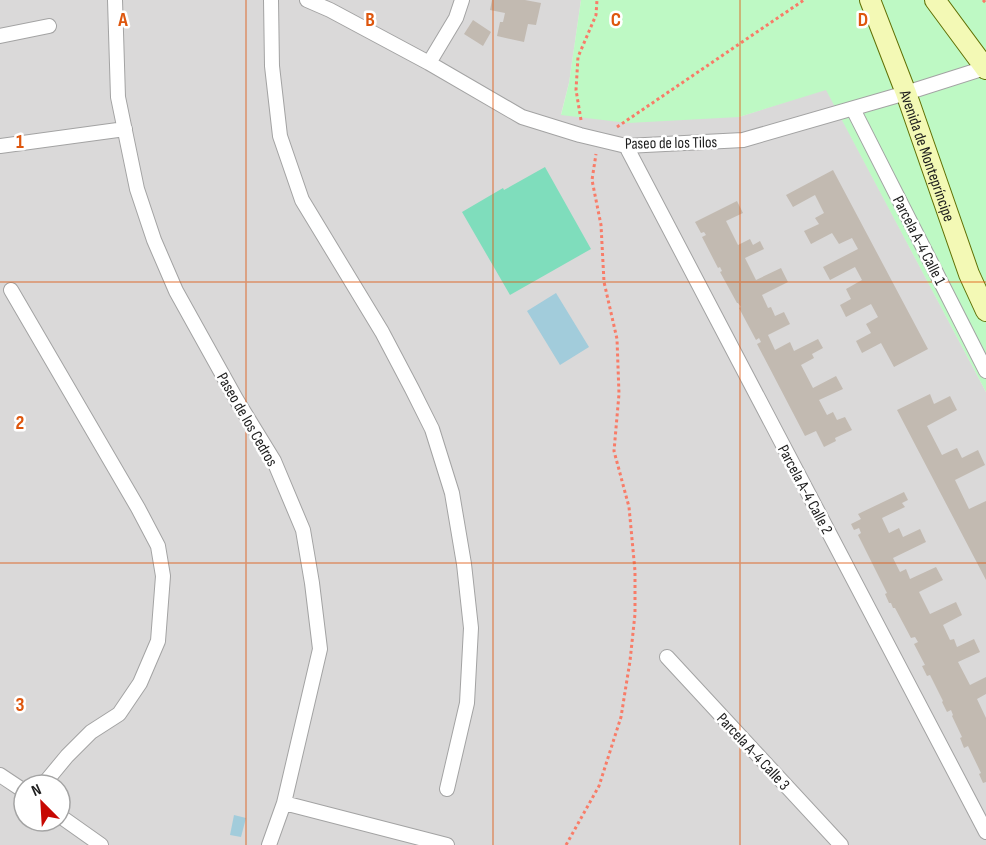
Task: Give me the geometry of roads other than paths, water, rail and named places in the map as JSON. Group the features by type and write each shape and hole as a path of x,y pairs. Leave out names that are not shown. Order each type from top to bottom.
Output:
{"street":[{"name":"Paseo de los Cedros","path":"115,0 118,98 137,189 154,240 172,280 236,399 274,461 303,530 320,649 284,803 268,845"},
{"path":"272,0 272,66 280,136 302,200 382,332 412,389 432,429 452,493 464,564 471,628 467,703 447,789"},
{"name":"Paseo de los Tilos","path":"307,0 333,5 522,117 626,146 743,141 986,69"},
{"path":"429,63 456,18 462,0"},
{"name":"Avenida de Montepríncipe","path":"870,0 906,93 969,274 986,311"},
{"path":"935,0 986,69"},
{"path":"0,36 49,26"},
{"name":"Parcela A-4 Calle 1","path":"854,109 986,371"},
{"path":"0,146 125,129"},
{"name":"Parcela A-4 Calle 2","path":"626,146 986,832"},
{"path":"11,290 138,508 158,546 164,576 158,641 140,683 119,714 91,732 53,773"},
{"name":"Parcela A-4 Calle 3","path":"667,657 841,845"},
{"path":"284,803 447,845"},
{"path":"72,824 101,845"}],"water":[{"path":"556,293 589,347 560,365 527,311"},
{"path":"234,815 246,818 241,837 230,835"}]}
